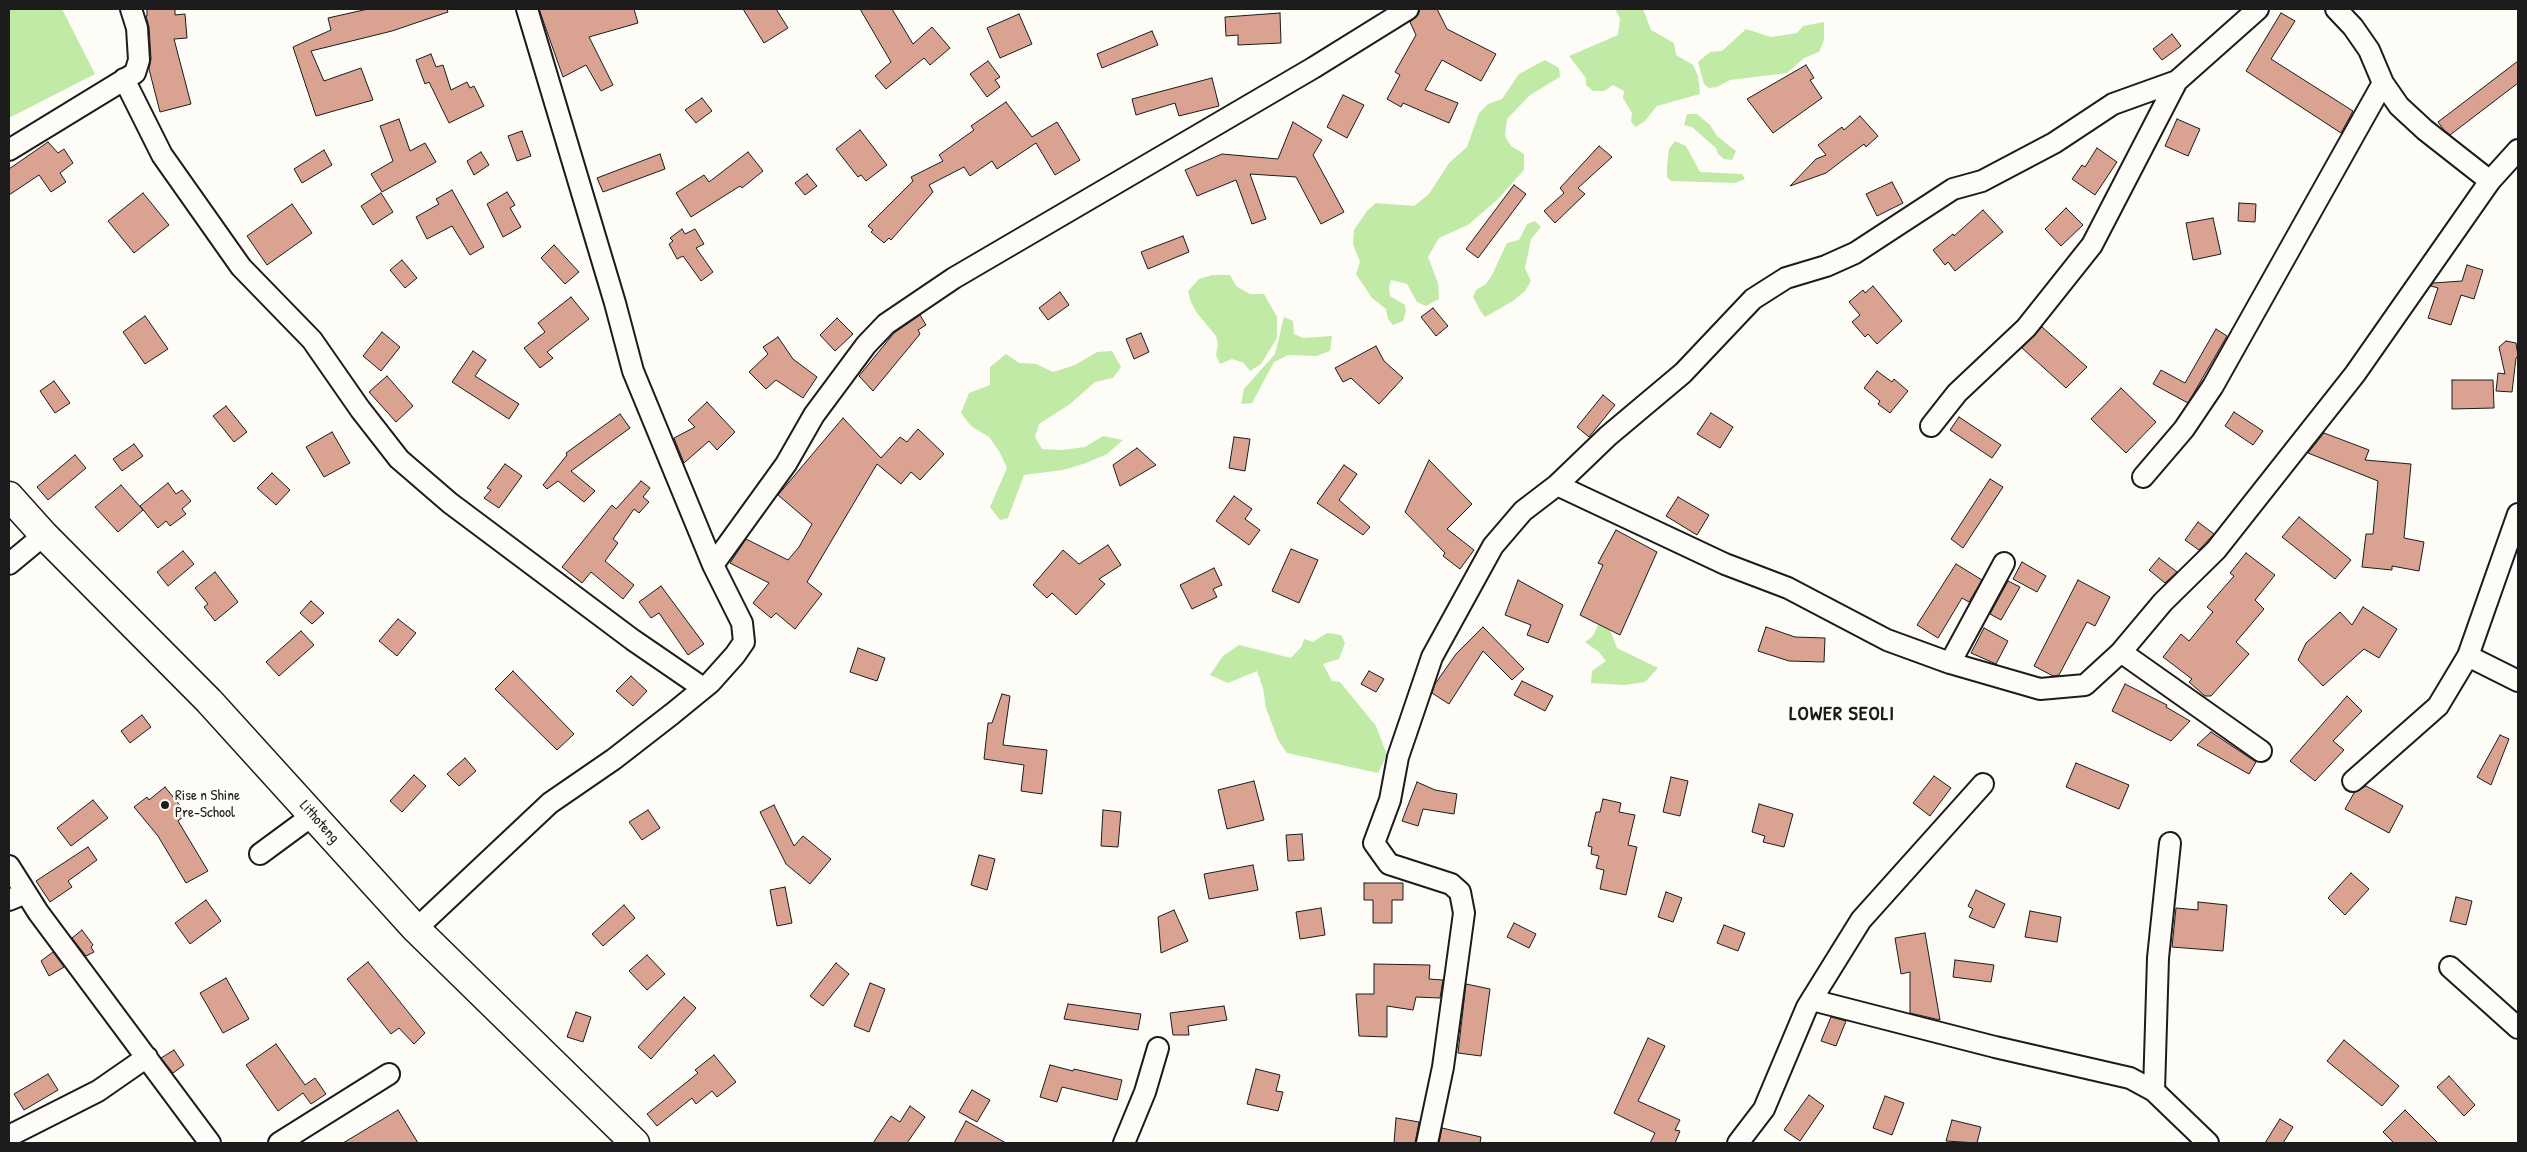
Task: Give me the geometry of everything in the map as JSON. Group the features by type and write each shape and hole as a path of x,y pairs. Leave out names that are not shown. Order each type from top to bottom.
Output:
{"main road":[{"name":"Lithoteng","path":"9,496 44,535 209,701 416,929 635,1143"}],"street":[{"path":"9,150 135,73 139,60 137,28 131,9"},
{"path":"416,929 550,802 614,760 703,688 729,662 744,642 742,622 713,565 633,371 616,302 527,9"},
{"path":"713,565 786,464 814,415 866,345 886,324 954,278 1313,68 1408,9"},
{"path":"1931,426 1957,393 2026,328 2092,246 2177,81 2258,9"},
{"path":"2336,9 2353,27 2369,50 2383,83 2399,106 2425,130 2490,181"},
{"path":"124,79 162,155 241,267 312,340 360,409 399,459 450,503 633,640 703,688"},
{"path":"1427,1143 1443,1068 1464,913 1460,892 1451,884 1389,864 1374,843 1392,791 1398,757 1432,657 1493,546 1523,511 1557,485 1608,436 1683,374 1753,299 1786,278 1826,266 1855,253 1954,189 1982,182 2054,143 2113,104 2177,81"},
{"path":"2143,477 2184,429 2213,386 2383,83"},
{"path":"1557,485 1725,564 1788,588 1887,640 1950,663 2040,689 2085,685 2121,652 2163,602 2216,550 2355,374 2490,181 2518,150"},
{"path":"2353,781 2438,706 2468,656 2518,514"},
{"path":"9,564 44,535"},
{"path":"1950,663 2004,563"},
{"path":"2121,652 2261,751"},
{"path":"2468,656 2518,681"},
{"path":"1738,1143 1764,1109 1794,1035 1812,1000 1860,920 1983,784"},
{"path":"260,854 313,815"},
{"path":"2154,1091 2158,958 2170,843"},
{"path":"9,866 17,897 147,1057 210,1143"},
{"path":"2450,967 2518,1028"},
{"path":"1812,1000 1995,1047 2130,1078 2154,1091 2208,1143"},
{"path":"1124,1143 1145,1092 1158,1048"},
{"path":"9,1136 98,1091 147,1057"},
{"path":"278,1143 389,1074"}],"green space":[{"path":"9,9 62,9 95,74 9,118"},
{"path":"1618,9 1643,9 1651,30 1674,43 1676,55 1693,65 1698,76 1700,94 1657,106 1645,121 1636,127 1631,122 1632,113 1623,98 1624,91 1613,85 1604,91 1593,91 1586,85 1586,78 1569,56 1618,35 1620,18 1616,11"},
{"path":"1824,22 1824,40 1819,52 1804,58 1787,73 1730,80 1717,87 1709,88 1704,84 1698,62 1710,52 1722,51 1746,29 1771,37 1797,33 1803,26"},
{"path":"1545,60 1559,68 1560,77 1530,95 1507,119 1505,136 1511,146 1524,154 1524,170 1497,200 1468,225 1439,238 1428,257 1438,283 1439,299 1426,306 1417,302 1407,284 1391,280 1389,287 1390,296 1405,305 1406,311 1403,321 1393,325 1388,319 1386,309 1372,298 1356,274 1360,262 1353,244 1354,230 1367,211 1376,203 1414,206 1429,194 1449,163 1467,147 1479,113 1488,104 1502,99 1519,74"},
{"path":"1687,114 1697,114 1710,125 1717,136 1736,151 1732,160 1724,159 1718,154 1716,148 1692,127 1684,125"},
{"path":"1675,141 1686,146 1700,172 1742,174 1745,179 1735,183 1671,181 1667,177 1667,165 1669,149"},
{"path":"1535,221 1541,227 1531,239 1525,268 1531,281 1525,291 1513,301 1485,317 1473,297 1476,290 1486,284 1492,275 1507,243 1519,240 1527,224"},
{"path":"1212,275 1230,275 1236,286 1250,294 1264,294 1277,317 1277,338 1261,364 1250,371 1244,363 1232,359 1220,364 1216,355 1218,344 1216,336 1197,313 1191,302 1188,291 1199,279"},
{"path":"1284,317 1293,321 1294,334 1303,338 1332,336 1330,351 1316,356 1288,355 1274,362 1252,403 1241,404 1244,389 1275,354"},
{"path":"1112,351 1121,367 1113,378 1095,382 1070,404 1039,424 1035,437 1042,449 1062,450 1085,447 1103,436 1123,440 1107,454 1086,463 1063,470 1024,475 1008,518 1000,520 990,507 1007,468 999,451 989,437 971,426 961,413 969,393 990,385 990,367 1006,354 1019,363 1036,364 1053,372 1075,365 1097,352"},
{"path":"1600,621 1608,624 1617,648 1658,668 1645,682 1624,685 1591,683 1592,671 1606,661 1599,652 1585,642 1593,636"},
{"path":"1327,633 1341,635 1345,643 1339,659 1323,664 1332,681 1340,682 1376,726 1387,755 1378,773 1287,753 1278,740 1266,708 1263,688 1257,671 1228,683 1210,675 1223,656 1239,645 1291,658 1302,646 1304,639 1313,642"}],"building":[{"path":"147,9 175,9 175,15 185,14 187,38 174,39 191,104 160,112 149,69 151,59 149,27 146,16"},
{"path":"368,9 447,9 448,12 392,31 311,51 324,81 361,68 373,100 316,116 293,47 331,30 328,18"},
{"path":"539,9 634,9 638,23 589,37 613,85 601,91 586,65 563,77"},
{"path":"743,9 776,9 788,28 764,43"},
{"path":"860,9 892,9 913,44 932,27 950,48 930,65 924,58 886,89 875,76 891,62"},
{"path":"1420,9 1437,9 1447,29 1496,54 1481,81 1442,60 1425,90 1458,103 1449,123 1403,103 1401,107 1387,99 1400,75 1395,72 1416,35 1410,22 1418,15"},
{"path":"1280,13 1281,43 1238,45 1238,35 1226,36 1225,17"},
{"path":"2281,13 2295,21 2271,59 2353,111 2341,133 2246,71"},
{"path":"1019,14 1032,44 1000,58 987,28"},
{"path":"1152,31 1158,45 1102,68 1097,54"},
{"path":"2172,34 2181,46 2162,60 2153,49"},
{"path":"431,54 436,67 443,65 451,90 467,82 470,88 474,86 484,106 449,123 429,82 425,84 416,60"},
{"path":"988,61 1000,77 995,80 1000,87 987,97 970,74"},
{"path":"2518,61 2518,83 2450,135 2444,130 2438,122"},
{"path":"1806,65 1814,78 1810,80 1822,98 1773,133 1747,99"},
{"path":"1212,78 1219,106 1179,116 1175,103 1136,115 1132,99"},
{"path":"1343,95 1364,105 1347,138 1327,127"},
{"path":"702,98 712,111 696,123 685,110"},
{"path":"1006,102 1032,137 1057,122 1080,160 1055,175 1036,143 997,169 992,161 970,176 964,167 929,185 933,192 891,240 889,238 884,243 871,232 873,230 868,226 913,181 911,177 943,161 939,155 974,130 971,126"},
{"path":"1860,116 1878,136 1866,147 1864,144 1826,173 1790,186 1816,159 1826,155 1818,145 1842,127 1844,130"},
{"path":"399,119 410,151 425,143 436,162 382,192 371,174 393,161 380,126"},
{"path":"2177,119 2200,129 2188,156 2165,146"},
{"path":"1293,122 1322,140 1313,155 1344,212 1321,224 1296,177 1250,174 1266,219 1252,224 1236,180 1197,196 1185,170 1222,154 1278,159"},
{"path":"860,130 887,165 866,181 861,175 858,177 836,149"},
{"path":"522,131 531,156 517,161 508,136"},
{"path":"48,142 58,153 64,149 73,163 60,173 66,182 51,192 39,175 9,195 9,169"},
{"path":"1599,146 1612,157 1578,188 1585,194 1555,223 1544,211 1564,193 1560,188"},
{"path":"2097,148 2117,162 2095,195 2072,179 2082,165 2085,167"},
{"path":"324,150 332,165 302,183 294,169"},
{"path":"481,152 489,165 474,175 467,161"},
{"path":"748,152 763,171 742,188 740,186 691,217 676,193 704,175 709,182"},
{"path":"660,154 665,169 603,192 597,178"},
{"path":"807,174 817,186 805,195 795,183"},
{"path":"1892,182 1903,203 1877,216 1866,194"},
{"path":"1514,185 1526,194 1478,258 1466,249"},
{"path":"452,190 484,247 470,255 452,226 427,239 416,217 439,204 436,199"},
{"path":"507,192 515,205 510,208 521,227 503,237 487,204"},
{"path":"143,193 169,225 134,253 108,221"},
{"path":"381,193 393,212 373,225 361,206"},
{"path":"2239,203 2256,204 2255,222 2238,221"},
{"path":"292,204 312,233 267,265 247,236"},
{"path":"2066,208 2083,225 2061,246 2045,229"},
{"path":"1983,210 2003,232 1955,271 1948,262 1945,265 1933,250 1953,234 1954,236"},
{"path":"2213,218 2221,254 2193,260 2186,223"},
{"path":"682,229 685,234 695,229 704,244 696,248 713,272 701,281 683,256 677,259 669,244 673,241 670,238"},
{"path":"1183,236 1189,252 1148,269 1141,252"},
{"path":"554,245 579,272 565,284 541,258"},
{"path":"402,260 417,278 405,288 390,270"},
{"path":"2467,265 2483,270 2474,299 2461,295 2451,325 2428,318 2438,288 2431,286 2433,283 2462,281"},
{"path":"1873,286 1902,321 1877,344 1868,334 1865,337 1852,322 1860,315 1849,302 1863,290 1865,293"},
{"path":"1060,292 1069,305 1048,320 1039,308"},
{"path":"571,297 589,319 547,352 553,358 540,368 524,348 545,332 538,323"},
{"path":"1433,308 1448,326 1436,336 1421,317"},
{"path":"920,315 926,325 918,330 920,334 873,391 859,376 894,333"},
{"path":"145,316 168,349 145,364 123,332"},
{"path":"837,318 853,334 835,351 820,335"},
{"path":"2042,327 2087,367 2066,388 2022,348"},
{"path":"2216,329 2227,336 2188,403 2153,384 2161,370 2185,383"},
{"path":"382,332 400,347 381,371 363,356"},
{"path":"1141,333 1149,352 1134,359 1126,339"},
{"path":"778,337 793,359 817,377 803,398 776,380 766,389 749,372 768,354 763,347"},
{"path":"2506,341 2516,343 2518,356 2516,358 2512,392 2496,391 2498,373 2505,374 2499,347"},
{"path":"1376,346 1384,361 1403,378 1379,404 1351,378 1343,382 1335,368"},
{"path":"473,351 486,360 475,376 519,404 509,419 452,382"},
{"path":"1877,371 1892,382 1894,379 1908,391 1890,413 1878,404 1880,401 1864,388"},
{"path":"387,376 413,406 396,422 369,392"},
{"path":"2452,380 2493,380 2494,408 2452,409"},
{"path":"54,381 70,403 55,413 40,391"},
{"path":"2121,388 2156,422 2126,453 2091,419"},
{"path":"1603,395 1615,405 1589,437 1577,427"},
{"path":"707,402 735,432 717,450 709,441 684,463 674,438 695,427 688,420"},
{"path":"226,406 247,432 234,442 213,416"},
{"path":"2234,412 2263,431 2253,445 2225,426"},
{"path":"1711,413 1733,427 1720,448 1697,434"},
{"path":"620,414 630,428 571,471 595,491 584,502 558,481 547,489 543,485 567,455 566,453"},
{"path":"1959,417 2001,445 1992,458 1950,430"},
{"path":"843,418 881,458 900,437 907,442 918,429 944,454 920,480 911,472 901,484 877,464 807,582 822,594 795,629 776,613 771,618 753,603 769,583 730,563 746,539 788,560 799,547 812,524 778,495"},
{"path":"332,432 350,463 324,477 306,447"},
{"path":"2324,433 2369,450 2365,460 2411,464 2404,538 2424,542 2419,571 2392,566 2392,570 2362,567 2366,534 2373,534 2378,481 2308,453"},
{"path":"1234,437 1250,439 1245,471 1229,468"},
{"path":"134,444 143,456 122,471 113,459"},
{"path":"1137,448 1156,465 1120,486 1113,465"},
{"path":"75,455 86,468 48,500 37,487"},
{"path":"1429,460 1472,504 1447,529 1474,550 1460,569 1443,556 1445,553 1405,512"},
{"path":"505,464 522,476 499,508 484,498 491,490 487,488"},
{"path":"1344,465 1357,474 1339,500 1370,527 1363,535 1317,503"},
{"path":"272,473 290,490 276,505 257,488"},
{"path":"1990,479 2003,487 1963,548 1951,539"},
{"path":"641,481 650,488 643,497 649,502 639,513 634,509 613,539 618,543 605,561 634,585 623,599 591,572 582,583 562,567 612,505 616,509"},
{"path":"168,483 176,494 182,490 191,501 182,509 186,514 170,526 166,521 158,528 140,506"},
{"path":"121,485 143,510 118,532 95,507"},
{"path":"1234,496 1252,509 1245,519 1260,530 1249,545 1216,521"},
{"path":"1678,497 1709,515 1697,535 1666,516"},
{"path":"2299,517 2351,560 2335,579 2282,537"},
{"path":"2198,522 2214,534 2199,550 2185,540"},
{"path":"1616,530 1657,552 1620,635 1580,615 1603,565 1598,563"},
{"path":"1108,545 1121,565 1099,579 1105,584 1076,615 1052,593 1047,598 1033,585 1063,550 1079,564"},
{"path":"1291,549 1318,560 1299,603 1272,591"},
{"path":"183,551 194,564 168,586 157,572"},
{"path":"2246,553 2275,575 2255,600 2264,609 2236,642 2249,654 2211,696 2205,696 2189,682 2192,679 2163,657 2181,634 2189,641 2213,612 2207,607 2234,576 2230,573"},
{"path":"2159,558 2177,572 2165,583 2149,570"},
{"path":"2022,562 2046,576 2037,592 2013,579"},
{"path":"1956,564 1982,580 1969,602 1962,598 1938,638 1917,625"},
{"path":"1214,568 1222,585 1213,589 1217,597 1192,609 1180,585"},
{"path":"215,572 238,602 215,621 204,607 208,604 195,588"},
{"path":"1518,580 1563,605 1548,643 1527,635 1531,625 1505,615"},
{"path":"2078,580 2110,597 2095,626 2087,622 2059,675 2053,676 2034,666"},
{"path":"2008,581 2020,587 2001,620 1990,614"},
{"path":"661,586 704,644 688,655 659,613 651,618 639,602"},
{"path":"311,601 324,613 312,624 300,613"},
{"path":"2363,607 2397,629 2379,658 2364,649 2323,686 2298,660 2306,643 2340,612 2352,625"},
{"path":"398,619 416,633 397,656 379,641"},
{"path":"1483,627 1524,669 1512,680 1483,651 1449,704 1432,693 1435,684 1456,654"},
{"path":"1766,627 1795,637 1825,638 1824,662 1789,661 1758,651"},
{"path":"1984,628 2008,641 1996,664 1971,653"},
{"path":"301,631 314,645 279,676 266,662"},
{"path":"858,648 885,658 877,681 850,672"},
{"path":"513,671 574,734 557,750 495,689"},
{"path":"1369,671 1384,679 1376,692 1361,684"},
{"path":"631,676 647,691 633,706 616,691"},
{"path":"1522,681 1553,696 1545,711 1514,695"},
{"path":"2125,684 2167,705 2166,707 2190,721 2171,741 2112,711"},
{"path":"1002,694 1010,696 1003,745 1047,750 1042,794 1021,791 1024,765 984,759 988,723 992,723"},
{"path":"2347,696 2362,711 2333,741 2344,750 2315,781 2290,761"},
{"path":"142,715 151,727 130,743 121,731"},
{"path":"2211,732 2256,762 2249,774 2197,745"},
{"path":"2500,735 2509,739 2491,785 2477,777"},
{"path":"465,758 476,771 459,786 447,774"},
{"path":"2076,763 2129,785 2119,809 2066,787"},
{"path":"414,775 426,786 402,812 390,801"},
{"path":"1934,776 1951,788 1930,816 1913,803"},
{"path":"1671,777 1688,781 1680,816 1663,812"},
{"path":"1254,781 1264,820 1227,829 1218,790"},
{"path":"1417,782 1435,790 1457,794 1454,814 1423,809 1418,826 1402,821"},
{"path":"2366,786 2403,806 2389,833 2345,809 2354,793"},
{"path":"165,787 187,814 178,821 208,871 186,883 158,836 134,807 147,797 149,800"},
{"path":"1603,799 1621,803 1619,812 1635,815 1628,845 1637,847 1626,895 1600,889 1604,870 1596,868 1599,856 1591,854 1592,847 1588,846 1596,812 1600,812"},
{"path":"93,800 108,818 71,846 57,828"},
{"path":"1759,804 1793,814 1784,847 1763,842 1765,836 1752,832"},
{"path":"774,805 794,846 803,836 831,859 810,884 786,864 760,812"},
{"path":"648,810 660,828 642,840 629,822"},
{"path":"1103,810 1121,812 1118,847 1101,846"},
{"path":"1302,834 1304,860 1288,861 1286,835"},
{"path":"88,847 97,860 68,881 72,887 50,902 36,881"},
{"path":"979,855 995,859 987,890 971,885"},
{"path":"1253,865 1258,890 1209,899 1204,874"},
{"path":"2351,873 2369,889 2345,915 2328,898"},
{"path":"1364,883 1403,883 1403,900 1392,900 1392,923 1373,923 1373,900 1364,900"},
{"path":"785,887 792,923 777,926 770,890"},
{"path":"1976,890 2005,904 1994,928 1969,917 1973,909 1968,906"},
{"path":"1666,892 1682,898 1673,922 1658,917"},
{"path":"2456,897 2472,901 2466,925 2450,921"},
{"path":"206,900 221,921 190,944 175,923"},
{"path":"2198,902 2227,905 2223,951 2172,947 2176,908 2198,910"},
{"path":"624,905 635,918 603,946 592,934"},
{"path":"1321,908 1325,935 1300,939 1296,912"},
{"path":"1174,910 1188,941 1161,953 1158,917"},
{"path":"2030,911 2061,917 2057,942 2025,937"},
{"path":"1514,923 1536,934 1529,948 1507,937"},
{"path":"1724,925 1745,933 1738,951 1717,943"},
{"path":"82,930 93,945 91,947 94,952 86,956 72,938"},
{"path":"1925,933 1940,1020 1910,1013 1910,972 1901,974 1895,938"},
{"path":"53,952 64,967 49,976 41,961"},
{"path":"647,955 665,974 647,990 629,971"},
{"path":"1955,960 1994,965 1991,982 1953,977"},
{"path":"368,962 425,1033 414,1044 399,1028 391,1034 347,979"},
{"path":"836,963 849,974 823,1006 810,996"},
{"path":"1374,964 1430,965 1429,979 1443,980 1440,998 1416,997 1413,1010 1387,1006 1387,1037 1359,1036 1356,994 1374,994"},
{"path":"226,978 249,1019 223,1033 200,993"},
{"path":"870,983 885,989 869,1032 854,1026"},
{"path":"1466,984 1490,989 1481,1056 1458,1053"},
{"path":"684,997 696,1008 651,1059 638,1047"},
{"path":"1068,1004 1141,1014 1138,1030 1064,1019"},
{"path":"1224,1006 1227,1020 1188,1026 1189,1035 1173,1035 1170,1013"},
{"path":"576,1012 591,1017 583,1042 567,1037"},
{"path":"1831,1017 1846,1021 1836,1046 1821,1041"},
{"path":"1648,1038 1665,1046 1638,1101 1680,1120 1675,1130 1680,1131 1675,1143 1650,1143 1655,1133 1614,1113"},
{"path":"2344,1040 2399,1086 2382,1106 2327,1061"},
{"path":"276,1044 305,1085 315,1078 326,1094 311,1104 303,1093 278,1111 246,1065"},
{"path":"174,1050 184,1065 173,1073 161,1058"},
{"path":"714,1055 736,1082 717,1097 712,1091 696,1104 692,1098 657,1126 647,1114 698,1073 695,1070"},
{"path":"1050,1065 1122,1080 1117,1100 1062,1087 1057,1102 1040,1097"},
{"path":"1256,1069 1280,1075 1276,1091 1283,1092 1278,1111 1247,1104"},
{"path":"48,1074 58,1090 24,1110 14,1094"},
{"path":"2449,1076 2475,1105 2464,1116 2437,1087"},
{"path":"972,1090 990,1100 977,1122 959,1112"},
{"path":"1809,1095 1824,1106 1800,1141 1784,1130"},
{"path":"1885,1096 1904,1103 1892,1135 1873,1128"},
{"path":"910,1106 925,1117 907,1143 873,1143 891,1116 900,1122"},
{"path":"398,1110 418,1143 343,1143"},
{"path":"2405,1110 2438,1143 2394,1143 2383,1132"},
{"path":"1396,1118 1419,1122 1415,1143 1394,1143"},
{"path":"2280,1119 2293,1127 2283,1143 2265,1143"},
{"path":"1952,1120 1981,1127 1977,1143 1946,1141"},
{"path":"966,1121 1006,1143 954,1143"},
{"path":"1442,1128 1481,1137 1480,1143 1439,1143"}],"place":[{"name":"Rise n Shine Pre-School","path":"165,805"}],"district":[{"name":"LOWER SEOLI","path":"1842,715"}]}
